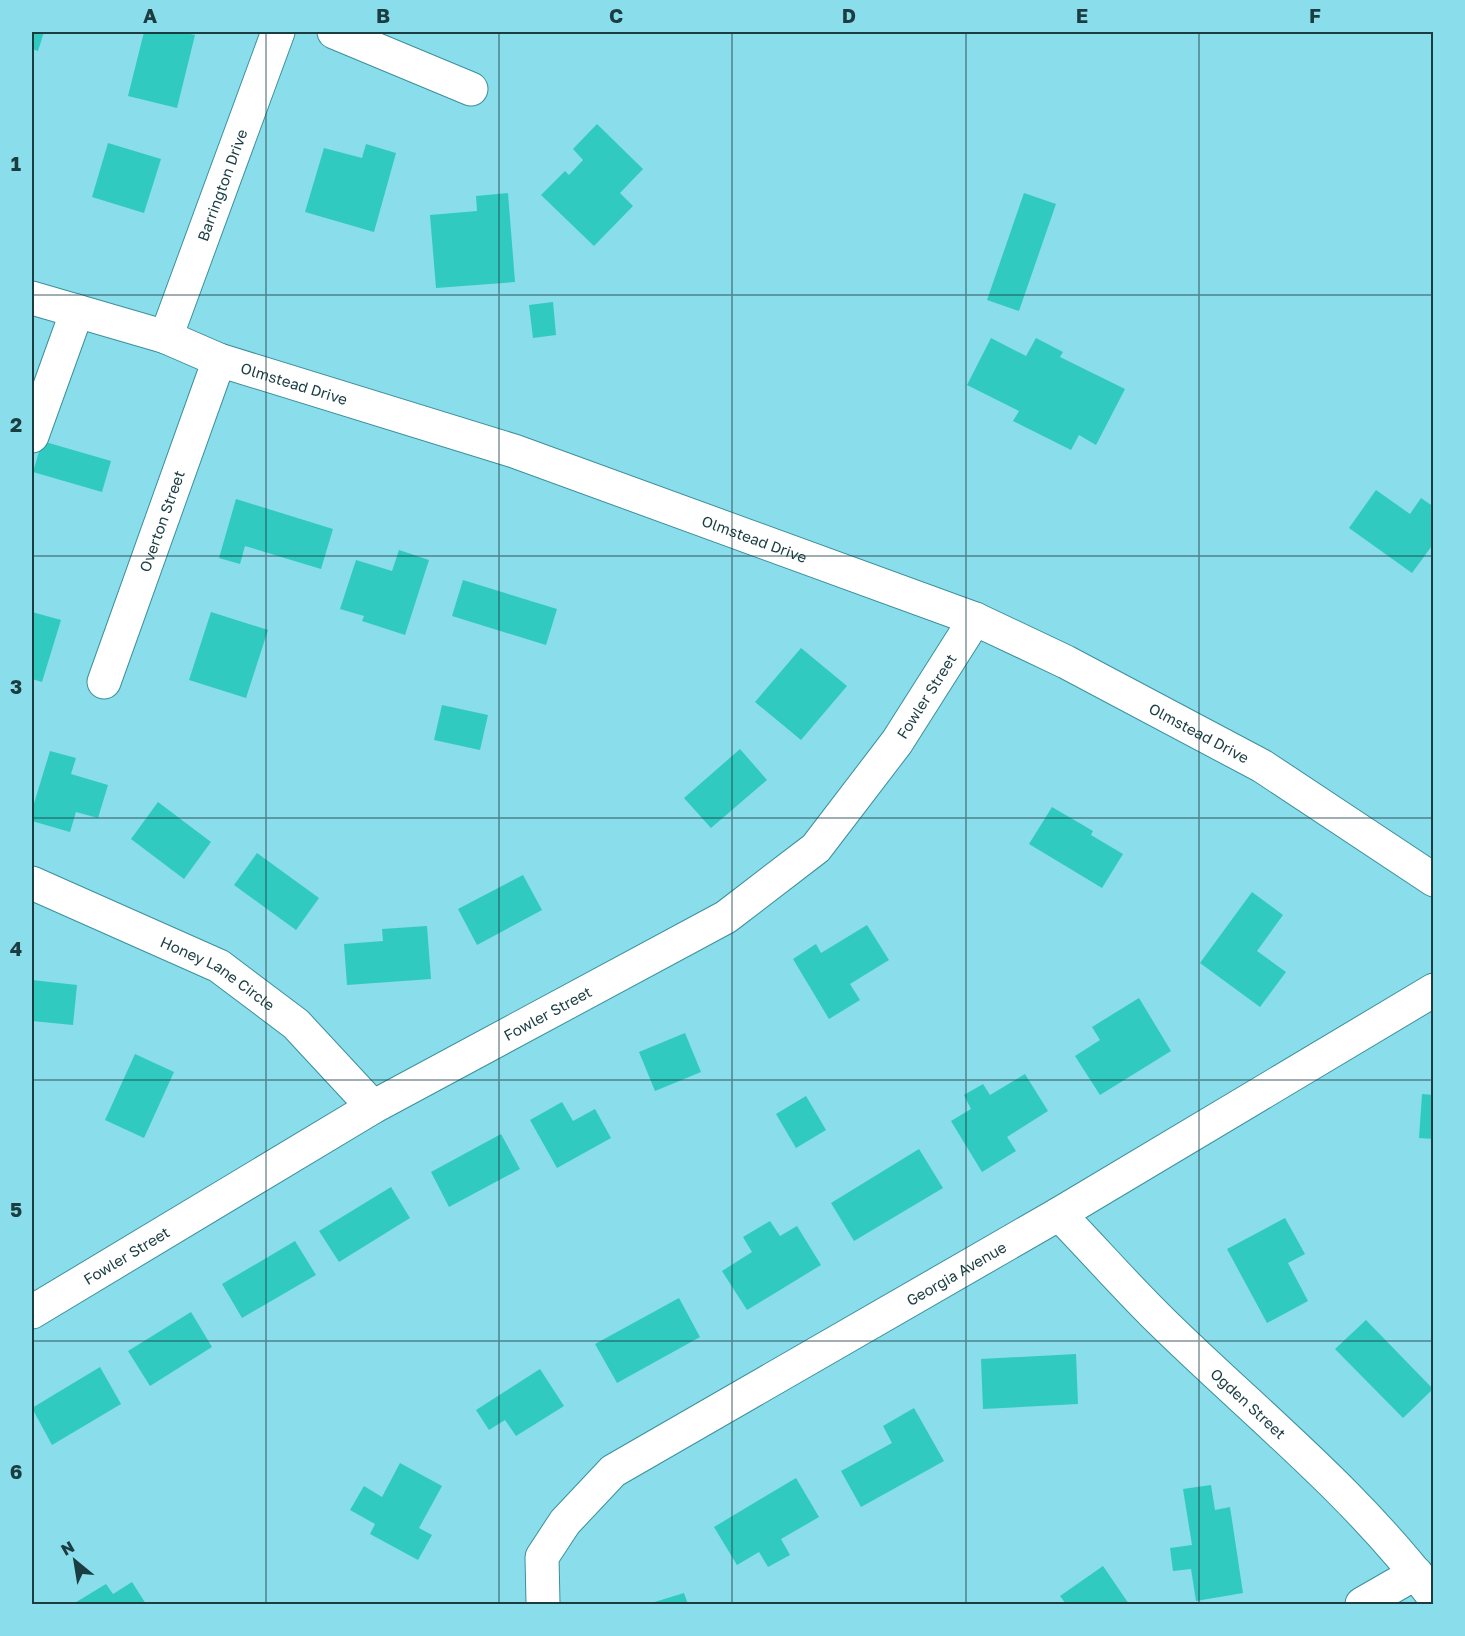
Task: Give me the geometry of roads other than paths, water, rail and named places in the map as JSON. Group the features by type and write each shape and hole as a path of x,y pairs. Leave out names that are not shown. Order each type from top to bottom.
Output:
{"street":[{"name":"Barrington Drive","path":"166,337 278,32"},
{"path":"334,32 471,89"},
{"name":"Olmstead Drive","path":"32,298 166,337 219,360 514,451 975,619 1066,662 1262,766 1434,880"},
{"path":"32,436 77,311"},
{"name":"Overton Street","path":"104,682 219,360"},
{"name":"Fowler Street","path":"32,1312 373,1107 726,917 816,848 897,742 975,619"},
{"name":"Honey Lane Circle","path":"32,883 219,966 296,1024 373,1107"},
{"name":"Georgia Avenue","path":"543,1605 542,1557 565,1522 613,1472 1059,1214 1434,990"},
{"name":"Ogden Street","path":"1059,1214 1163,1322 1300,1451 1372,1524 1425,1585"},
{"path":"1362,1605 1425,1585"}]}
